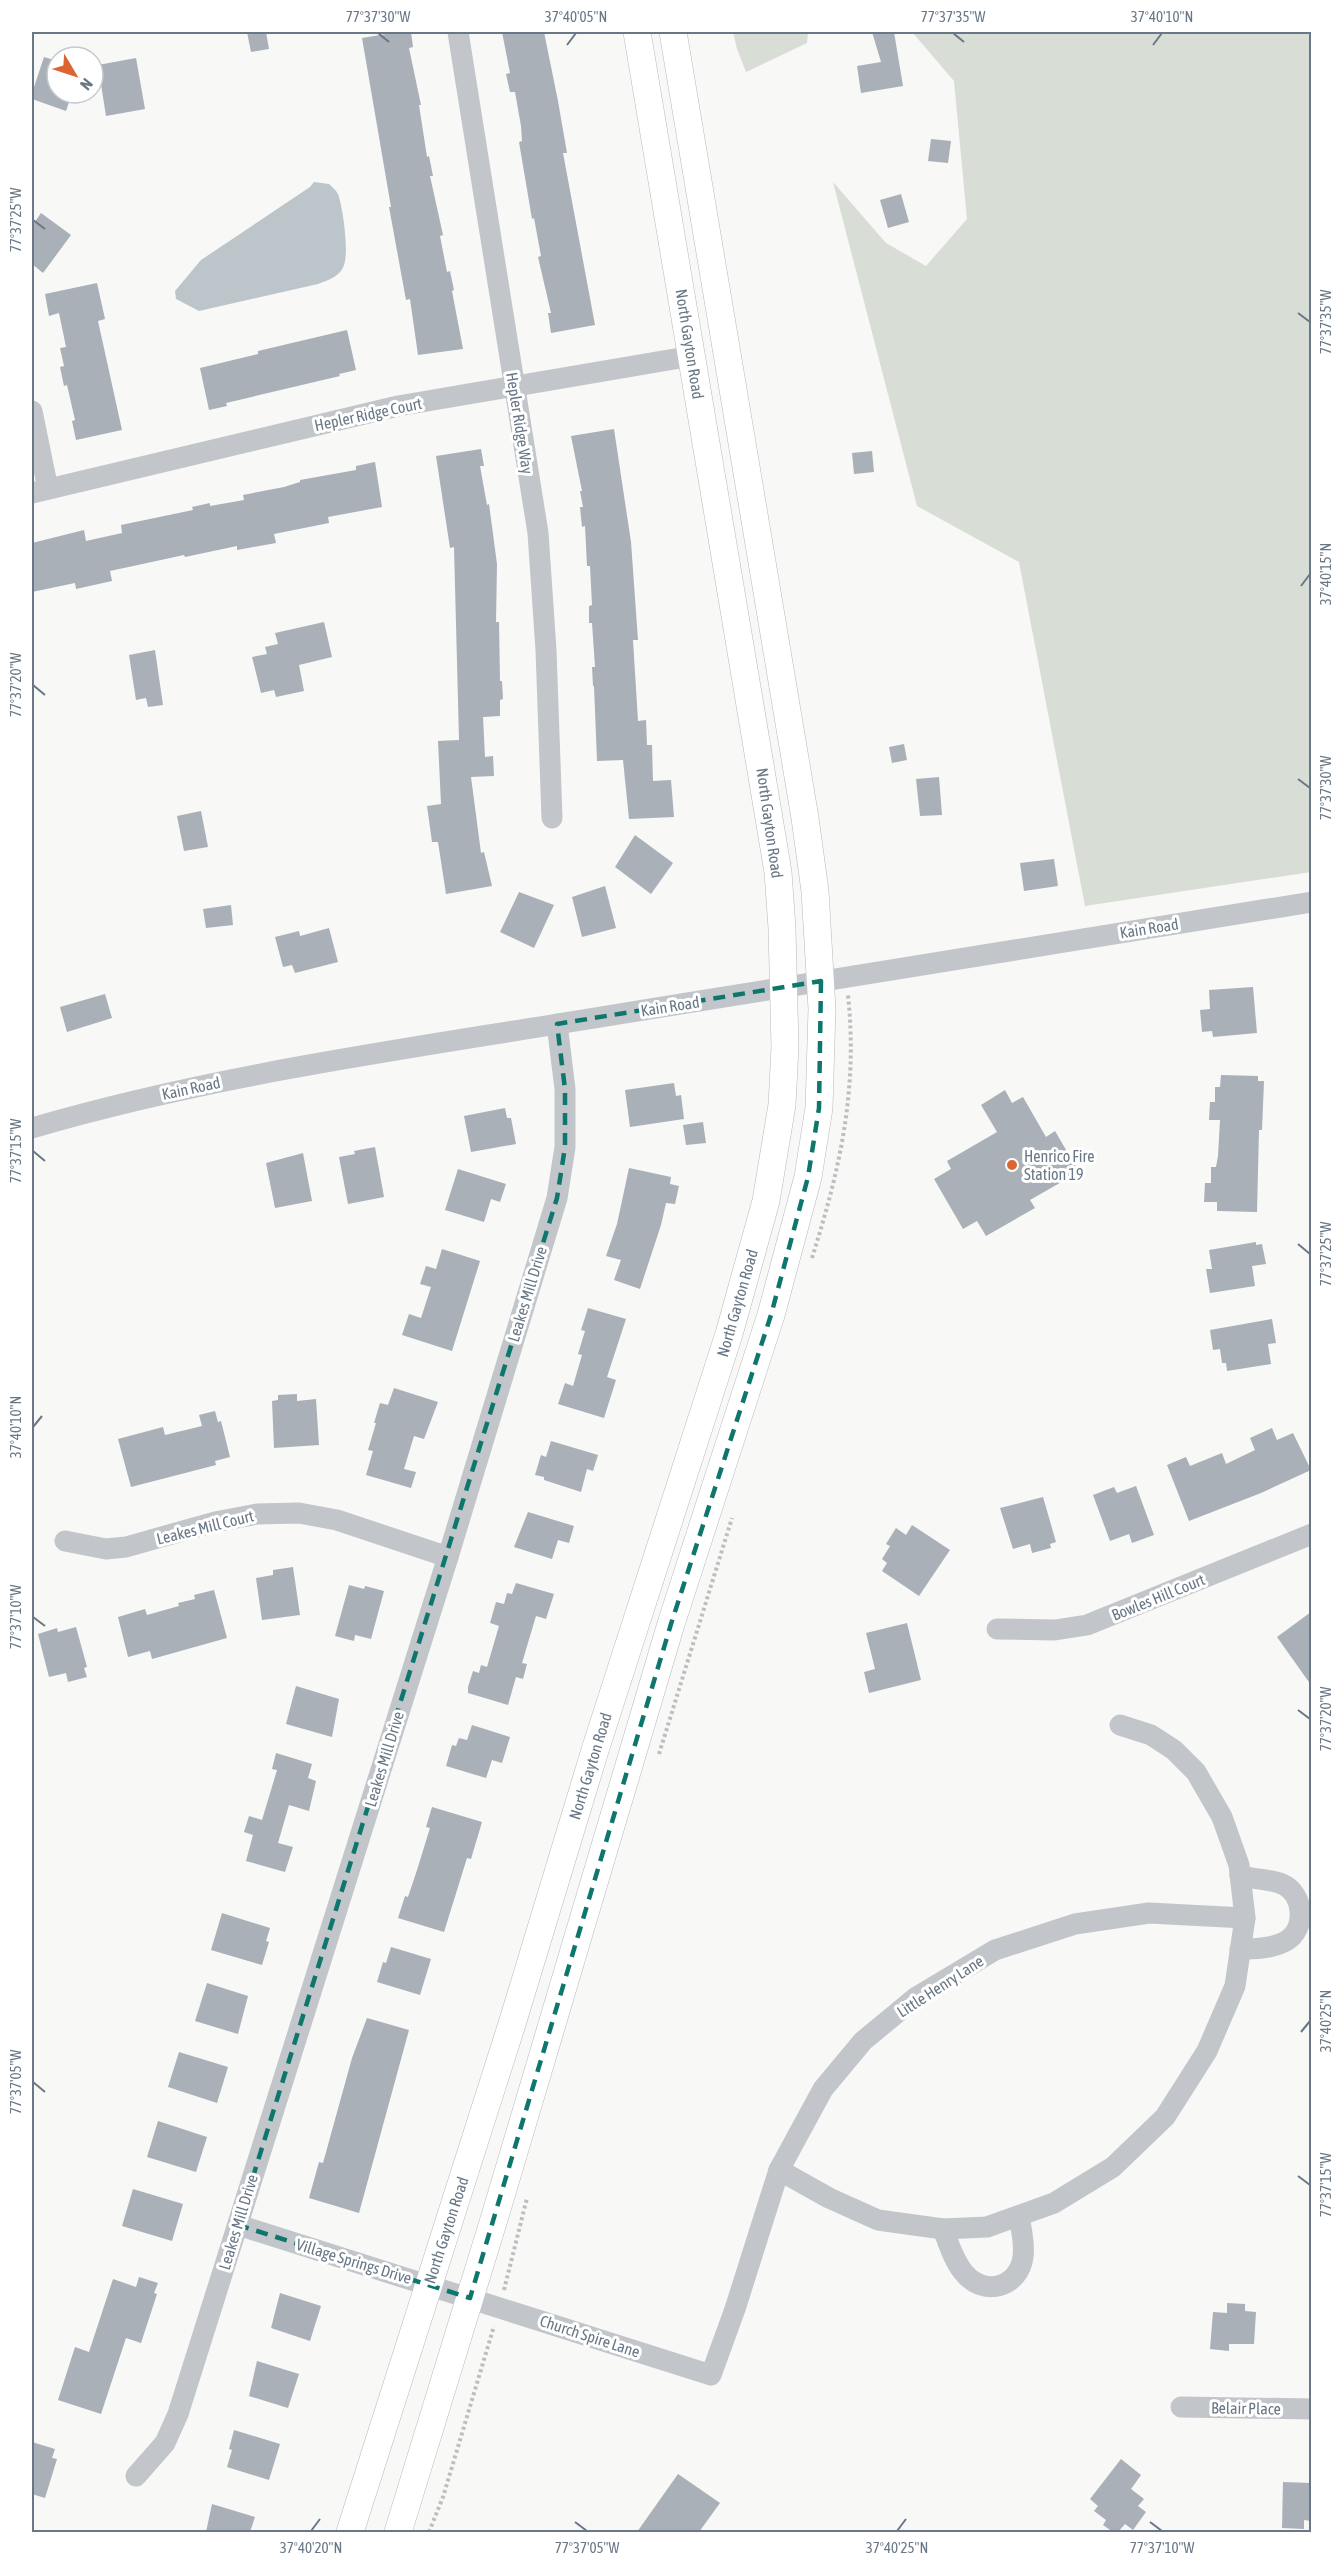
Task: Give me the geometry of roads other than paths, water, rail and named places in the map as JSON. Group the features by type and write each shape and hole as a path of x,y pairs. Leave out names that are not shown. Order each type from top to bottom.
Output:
{"main road":[{"name":"North Gayton Road","path":"350,2532 512,2024 596,1747 729,1334 766,1201 782,1105 785,1047 784,987 778,872 637,32"},
{"name":"North Gayton Road","path":"398,2532 671,1624 733,1436 791,1247 808,1177 819,1108 822,1009 834,978 815,891 805,818 673,32"}],"street":[{"name":"Hepler Ridge Way","path":"458,32 538,532 546,650 552,818"},
{"name":"Hepler Ridge Court","path":"32,411 40,491 398,406 692,356"},
{"name":"Kain Road","path":"32,1128 194,1086 310,1064 834,978 1311,905"},
{"name":"Leakes Mill Drive","path":"136,2476 173,2430 448,1557 557,1198 565,1135 565,1089 556,1024"},
{"name":"Leakes Mill Court","path":"65,1541 106,1549 126,1547 215,1522 256,1514 299,1513 337,1520 448,1557"},
{"name":"Bowles Hill Court","path":"997,1629 1055,1630 1088,1625 1311,1534"},
{"path":"779,2170 829,2198 878,2220 943,2229 987,2228 1054,2203 1113,2167 1165,2117 1207,2051 1235,1986 1245,1918 1239,1865 1222,1817 1196,1772 1174,1750 1151,1735 1120,1725"},
{"path":"1240,1876 1282,1884 1295,1894 1301,1906 1298,1926 1289,1939 1274,1947 1240,1950"},
{"name":"Little Henry Lane","path":"711,2375 735,2309 779,2170 823,2089 863,2041 915,1998 995,1950 1075,1924 1149,1913 1245,1918"},
{"path":"943,2229 957,2262 966,2275 978,2285 990,2288 1008,2283 1019,2272 1024,2247 1019,2216"},
{"name":"Village Springs Drive","path":"238,2225 470,2298"},
{"name":"Church Spire Lane","path":"470,2298 711,2375"},
{"name":"Belair Place","path":"1181,2407 1311,2409"}],"place":[{"name":"Henrico Fire Station 19","path":"1012,1165"}]}
